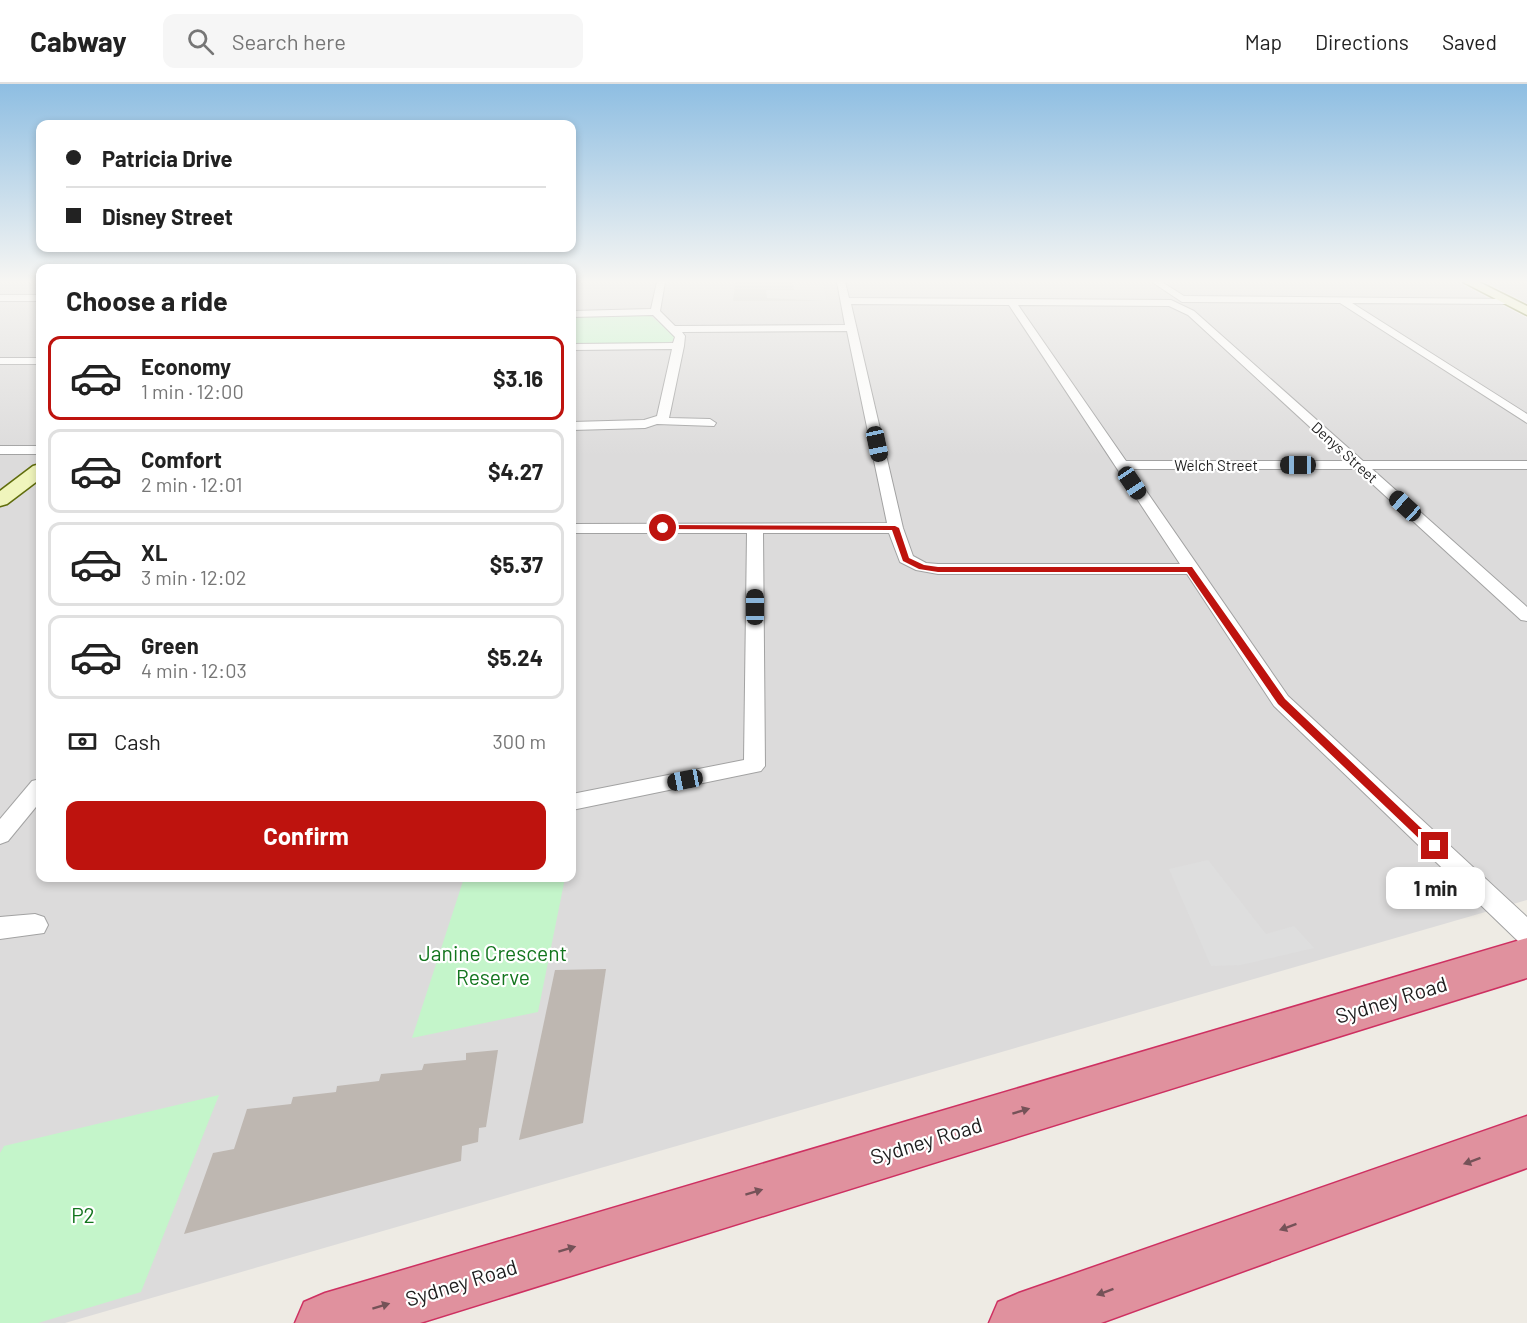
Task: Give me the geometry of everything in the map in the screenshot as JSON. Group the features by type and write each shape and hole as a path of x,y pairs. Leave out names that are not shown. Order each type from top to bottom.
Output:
{"highway":[{"name":"Sydney Road","path":"325,1323 1527,958"},
{"path":"1019,1323 1527,1142"}],"street":[{"path":"658,421 665,415 680,340"},
{"path":"854,340 895,528 902,554 913,564 938,569 1190,569"},
{"path":"1037,340 1281,701 1527,933"},
{"name":"Denys Street","path":"1225,340 1527,616"},
{"path":"1404,340 1527,419"},
{"path":"576,347 679,346"},
{"path":"0,361 36,361"},
{"path":"576,426 636,425 658,421 710,423"},
{"path":"0,450 36,450"},
{"name":"Welch Street","path":"1120,465 1527,465"},
{"path":"0,500 36,473"},
{"path":"576,528 895,528"},
{"path":"576,801 754,766 755,528"},
{"path":"0,835 36,792"},
{"path":"0,928 35,925"}],"shaded area":[{"path":"0,340 36,340 36,882 576,882 576,340 1527,340 1527,900 65,1323 0,1323"},
{"path":"1208,860 1266,934 1294,926 1314,948 1241,965 1211,966 1169,869"}],"green space":[{"path":"576,340 673,340 660,344 576,345"},
{"name":"Janine Crescent Reserve","path":"463,882 564,882 538,1012 412,1038"},
{"name":"P2","path":"219,1095 141,1292 38,1323 0,1323 0,1153 4,1146"}],"building":[{"path":"606,969 583,1123 519,1140 555,970"},
{"path":"498,1050 486,1127 479,1128 478,1142 462,1146 461,1161 184,1234 213,1153 234,1149 247,1109 291,1104 293,1097 336,1092 337,1086 379,1081 381,1074 422,1070 424,1064 466,1060 466,1053"}],"route":[{"path":"663,528 895,528 902,554 906,559 922,567 938,569 1190,569 1281,701 1435,846"}]}
